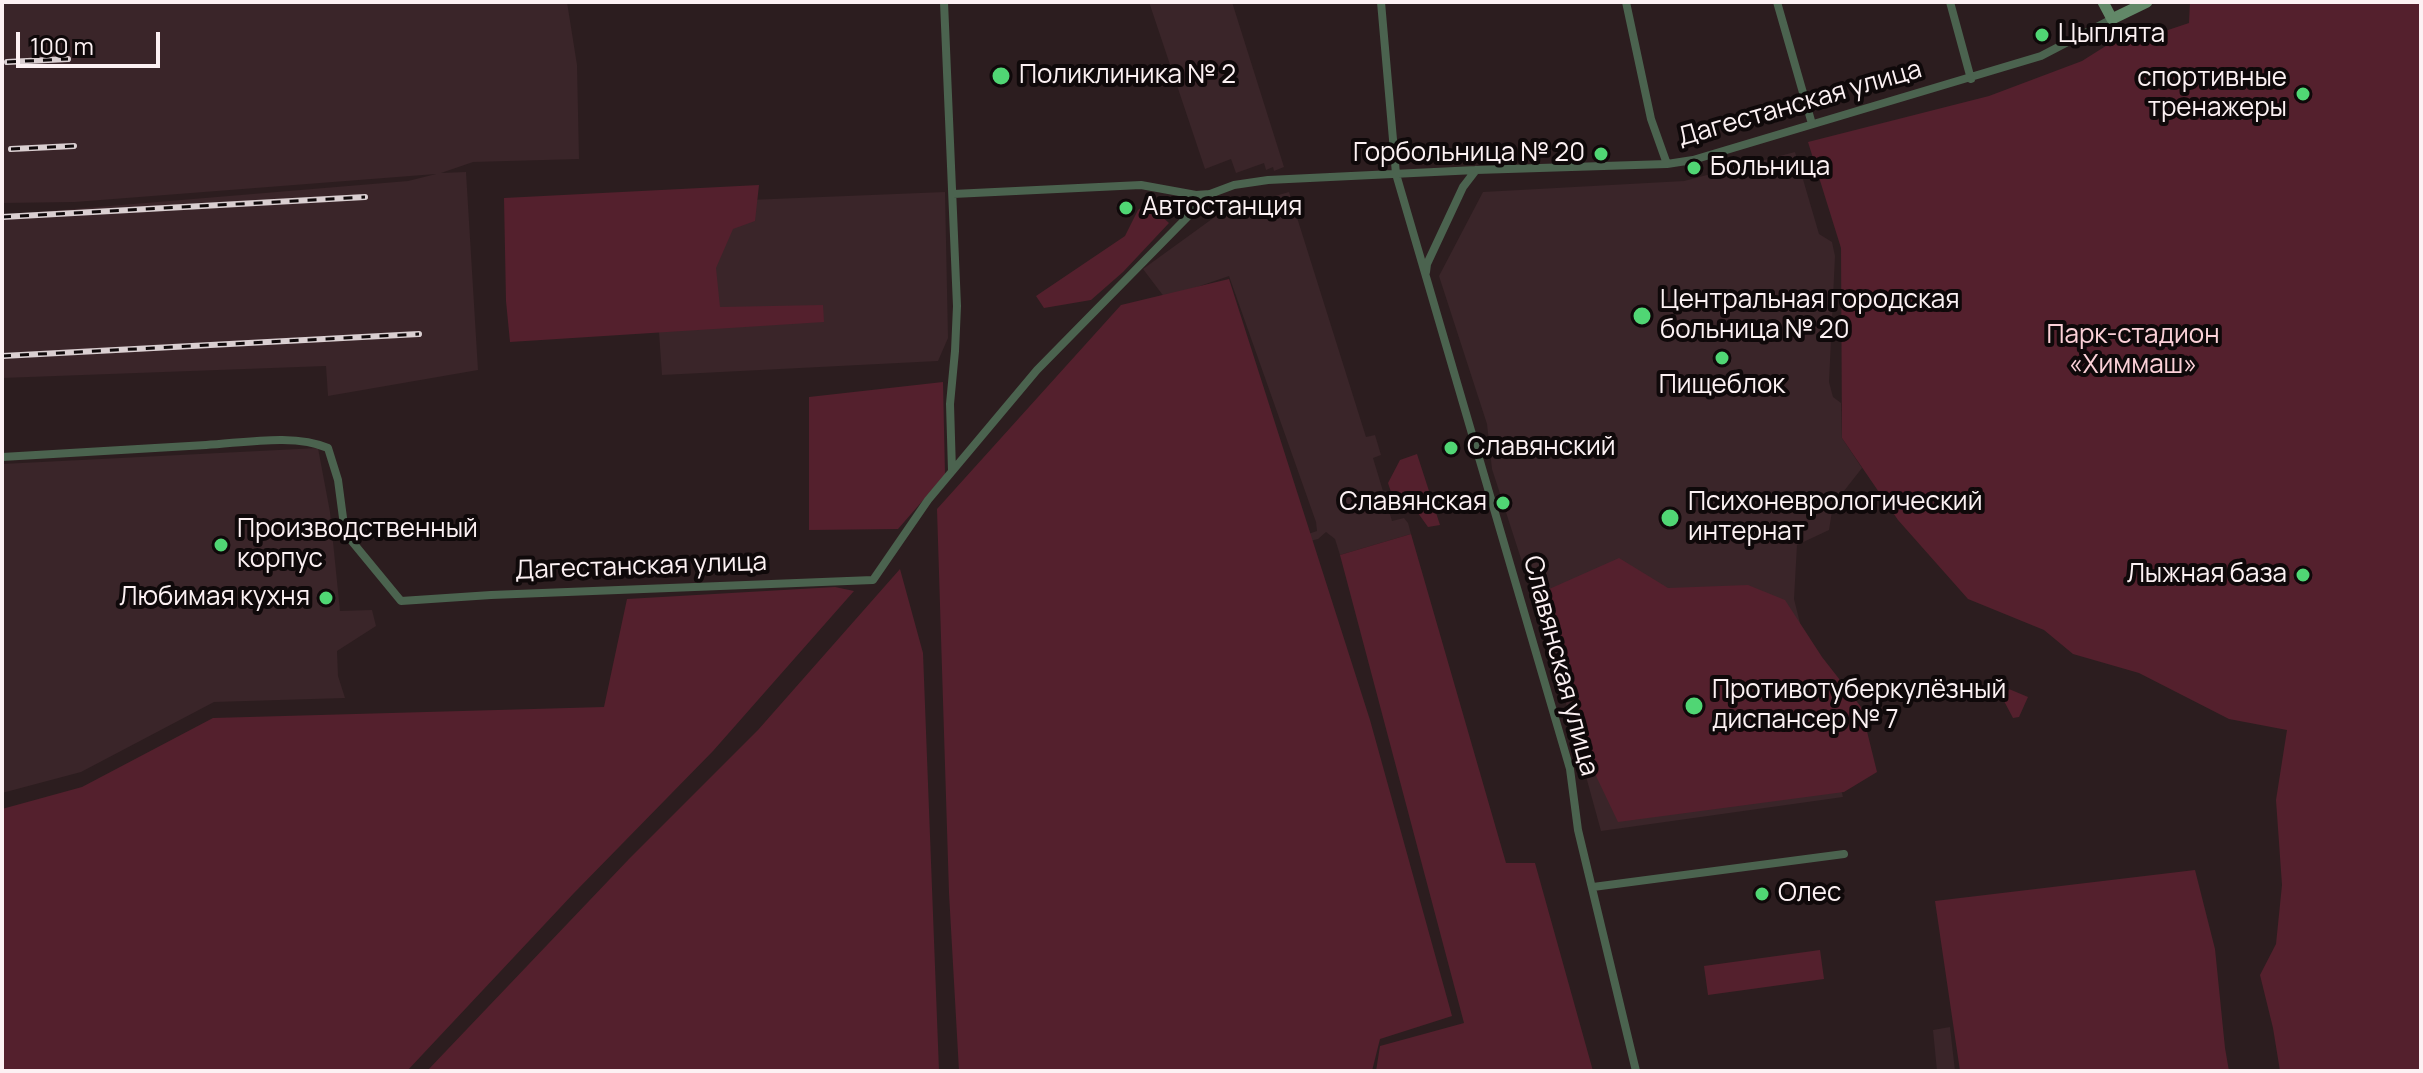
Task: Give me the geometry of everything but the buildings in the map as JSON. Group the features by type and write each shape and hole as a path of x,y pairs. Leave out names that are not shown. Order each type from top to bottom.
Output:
{"street":[{"path":"944,2 957,306 950,404 952,472"},
{"name":"Славянская улица","path":"1381,2 1396,174 1561,733 1570,769 1578,830 1636,1071"},
{"path":"1626,2 1651,119 1667,164"},
{"path":"1777,2 1812,124"},
{"path":"1950,2 1971,79"},
{"path":"2103,2 2112,19"},
{"name":"Дагестанская улица","path":"953,194 1141,185 1188,195 1210,194 1251,182 1667,164 1693,160 2041,56 2147,2"},
{"path":"1425,277 1427,264 1463,187 1476,170"},
{"name":"Дагестанская улица","path":"2,457 257,442 314,442 328,448 338,480 345,533 401,601 873,580 928,500 1037,370 1210,194"},
{"path":"1593,887 1844,854"}],"shaded area":[{"path":"2,2 567,2 577,65 579,159 473,162 441,173 466,172 478,370 328,396 326,366 2,378 2,215 408,181 436,174 75,202 2,203"},
{"path":"1149,2 1232,2 1284,167 1266,170 1264,163 1236,173 1231,159 1205,169"},
{"path":"1795,152 1819,234 1832,242 1835,256 1829,382 1833,397 1841,403 1842,438 1862,468 1833,505 1829,530 1797,545 1794,599 1843,797 1601,831 1556,667 1492,469 1487,424 1439,276 1483,192 1684,181"},
{"path":"945,192 948,338 938,361 662,375 650,204"},
{"path":"1289,192 1366,437 1375,435 1381,455 1373,458 1392,521 1404,518 1411,534 1340,555 1335,539 1326,532 1310,541 1308,534 1317,531 1316,522 1229,276 1165,298 1143,269 1223,211"},
{"path":"318,448 330,512 340,611 372,610 376,626 337,651 338,676 345,698 214,702 81,772 2,793 2,464"},
{"path":"1950,1027 1955,1071 1937,1071 1933,1030"}],"green space":[{"name":"Парк-стадион «Химмаш»","path":"2190,2 2421,2 2421,1071 2280,1071 2260,975 2276,944 2282,885 2276,800 2287,730 2229,719 2139,673 2073,654 2044,630 1968,599 1898,520 1842,438 1841,248 1808,142 1989,96 2082,61 2139,25 2157,29 2159,33 2189,23"},
{"path":"759,185 755,221 733,229 716,268 720,307 823,305 824,322 510,342 504,198"},
{"path":"1147,203 1169,223 1123,272 1091,300 1044,308 1036,296 1125,236 1138,210"},
{"path":"1229,279 1370,720 1452,1016 1380,1039 1372,1071 959,1071 949,893 937,509 1121,305"},
{"path":"943,382 945,475 898,529 809,530 809,397"},
{"path":"1417,454 1440,525 1428,527 1418,513 1397,510 1388,483 1400,460"},
{"path":"1411,534 1506,863 1535,863 1593,1071 1376,1071 1380,1046 1464,1023 1340,555"},
{"name":"Противотуберкулёзный диспансер № 7","path":"1619,558 1668,588 1748,585 1785,600 1822,657 1861,707 1877,772 1844,792 1618,822 1586,755 1547,590"},
{"path":"900,569 923,653 939,1071 427,1071 629,859 758,730"},
{"path":"835,587 854,591 713,751 407,1071 2,1071 2,809 82,787 213,718 604,707 627,599"},
{"path":"2009,689 2028,697 2019,717 2013,718 2004,701"},
{"path":"2195,870 2215,949 2229,1071 1960,1071 1935,901"},
{"path":"1820,950 1824,979 1708,995 1704,966"}],"railway":[{"path":"7,62 68,59"},
{"path":"11,149 74,146"},
{"path":"2,217 365,197"},
{"path":"2,356 419,334"}],"place":[{"name":"Цыплята","path":"2042,35"},
{"name":"Поликлиника № 2","path":"1001,76"},
{"name":"спортивные тренажеры","path":"2303,94"},
{"name":"Горбольница № 20","path":"1601,154"},
{"name":"Больница","path":"1694,168"},
{"name":"Автостанция","path":"1126,208"},
{"name":"Центральная городская больница № 20","path":"1642,316"},
{"name":"Пищеблок","path":"1722,358"},
{"name":"Славянский","path":"1451,448"},
{"name":"Славянская","path":"1503,503"},
{"name":"Психоневрологический интернат","path":"1670,518"},
{"name":"Производственный корпус","path":"221,545"},
{"name":"Лыжная база","path":"2303,575"},
{"name":"Любимая кухня","path":"326,598"},
{"name":"Противотуберкулёзный диспансер № 7","path":"1694,706"},
{"name":"Олес","path":"1762,894"}]}
